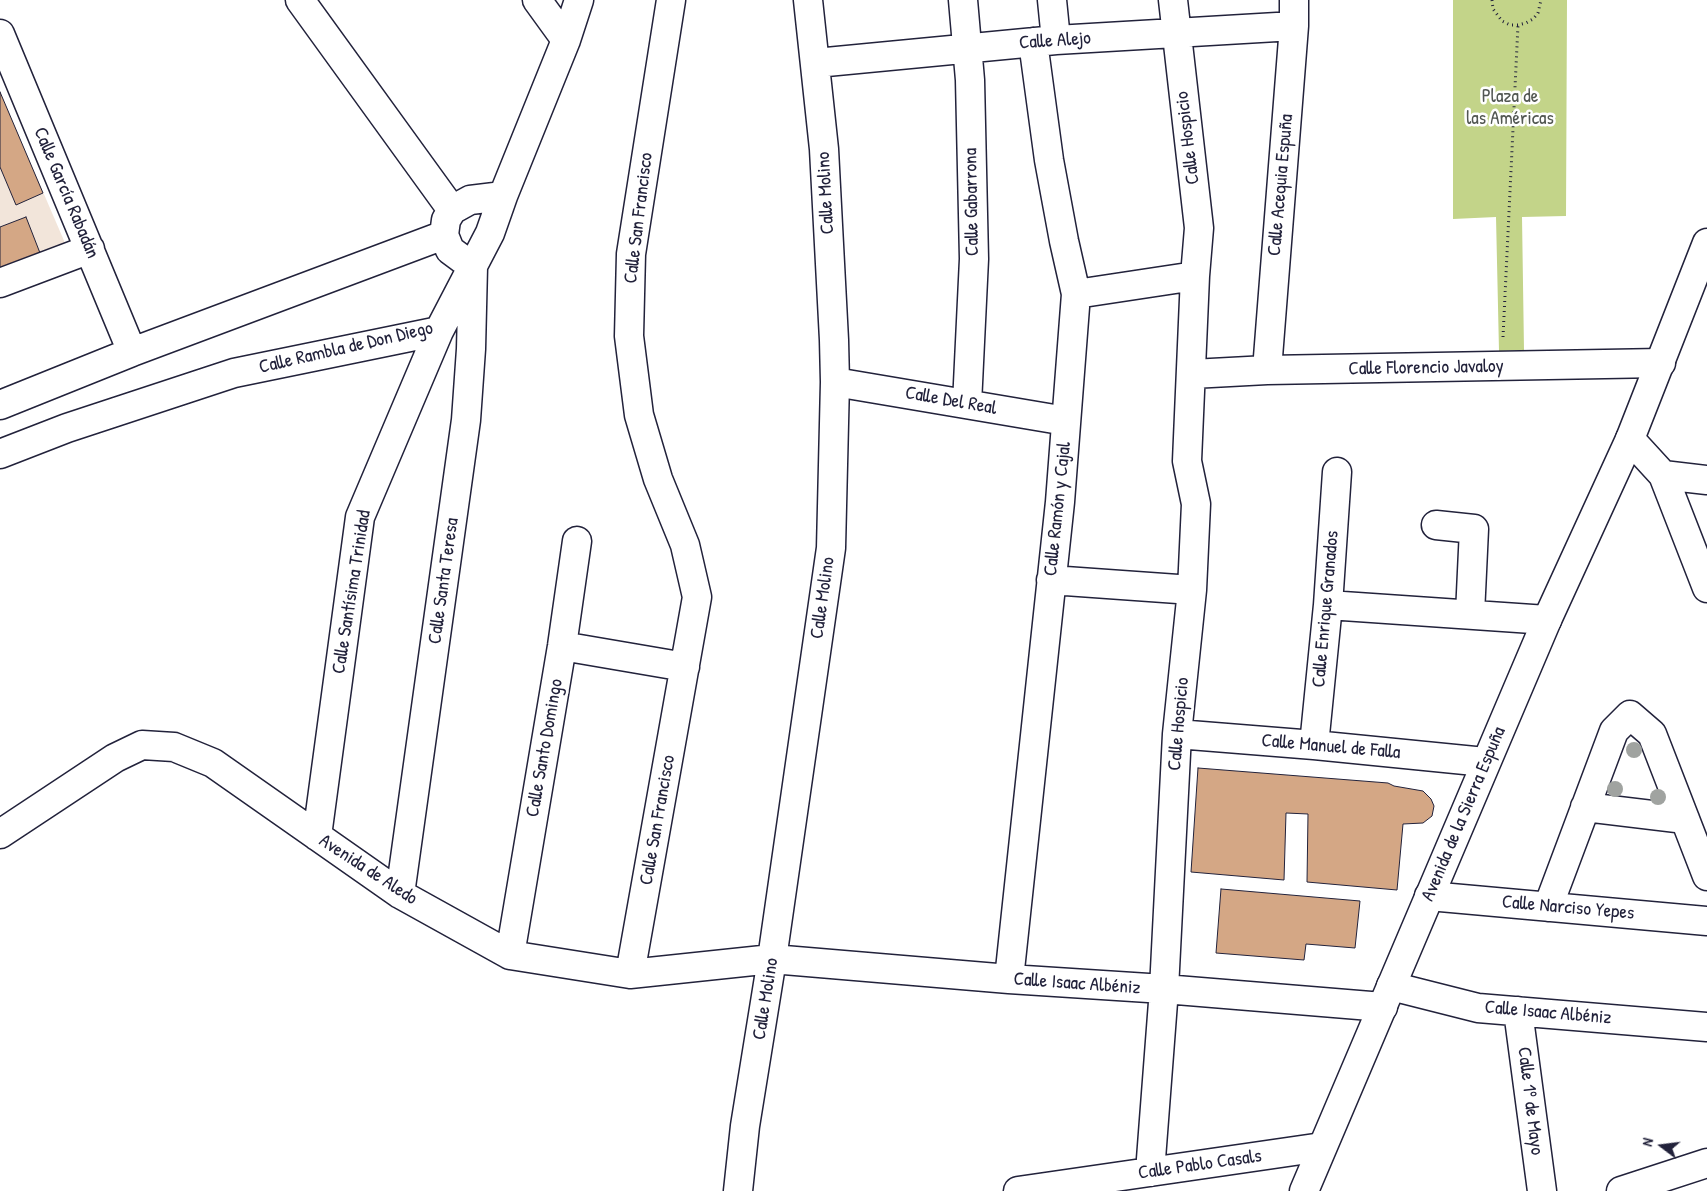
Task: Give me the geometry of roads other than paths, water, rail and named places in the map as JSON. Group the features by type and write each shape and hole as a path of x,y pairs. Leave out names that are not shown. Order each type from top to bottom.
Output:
{"street":[{"path":"300,0 448,223 450,250 473,267"},
{"path":"536,0 566,40"},
{"name":"Calle Rambla de Don Diego","path":"0,454 67,428 234,372 439,331 490,233 566,40 579,0"},
{"name":"Calle San Francisco","path":"630,974 697,597 685,544 658,479 639,415 629,336 631,254 671,0"},
{"name":"Calle Molino","path":"738,1191 745,1126 772,959 830,548 835,382 834,340 824,149 808,0"},
{"name":"Calle Gabarrona","path":"963,0 970,80 974,259 967,404"},
{"name":"Calle Ramón y Cajal","path":"1010,979 1051,580 1076,294 1049,160 1045,41 1052,0"},
{"name":"Calle Hospicio","path":"1150,1172 1164,989 1177,734 1192,590 1196,504 1187,461 1195,276 1199,228 1173,0"},
{"name":"Calle Alejo","path":"816,63 1045,41 1176,33 1294,13"},
{"name":"Calle Acequia Espuña","path":"1266,370 1294,13"},
{"name":"Calle García Rabadán","path":"0,34 132,352"},
{"path":"0,405 448,223 470,200 503,196"},
{"name":"Avenida de la Sierra Espuña","path":"1304,1191 1485,762 1547,620 1630,439 1702,268 1707,243"},
{"path":"0,283 90,249"},
{"name":"Calle Santa Teresa","path":"400,894 466,420 473,267"},
{"path":"1076,294 1195,276"},
{"name":"Calle Santísima Trinidad","path":"317,836 360,517 439,331"},
{"name":"Calle Florencio Javaloy","path":"1192,374 1266,370 1661,363"},
{"name":"Calle Del Real","path":"835,382 1066,421"},
{"path":"1630,439 1663,475 1707,588"},
{"name":"Calle Enrique Granados","path":"1314,744 1328,605 1337,472"},
{"path":"1663,475 1707,480"},
{"path":"1436,525 1474,529 1470,614"},
{"name":"Calle Santo Domingo","path":"510,955 562,646 577,541"},
{"path":"1051,580 1192,590"},
{"path":"1328,605 1547,620"},
{"path":"562,646 685,667"},
{"path":"1548,907 1614,731 1630,715 1652,734 1707,876"},
{"name":"Calle Manuel de Falla","path":"1177,734 1314,744 1485,762"},
{"name":"Avenida de Aledo","path":"0,834 115,758 142,745 174,747 213,764 400,894 510,955 630,974 772,959"},
{"path":"1585,807 1685,819"},
{"name":"Calle Narciso Yepes","path":"1429,896 1707,921"},
{"name":"Calle Isaac Albéniz","path":"772,959 1010,979 1164,989 1387,996 1478,1008 1707,1027"},
{"name":"Calle 1º de Mayo","path":"1518,1011 1542,1191"},
{"name":"Calle Pablo Casals","path":"1018,1191 1322,1147"},
{"path":"1621,1191 1707,1163"}],"park label":[{"name":"Plaza de las Américas","path":"1510,108"}]}
